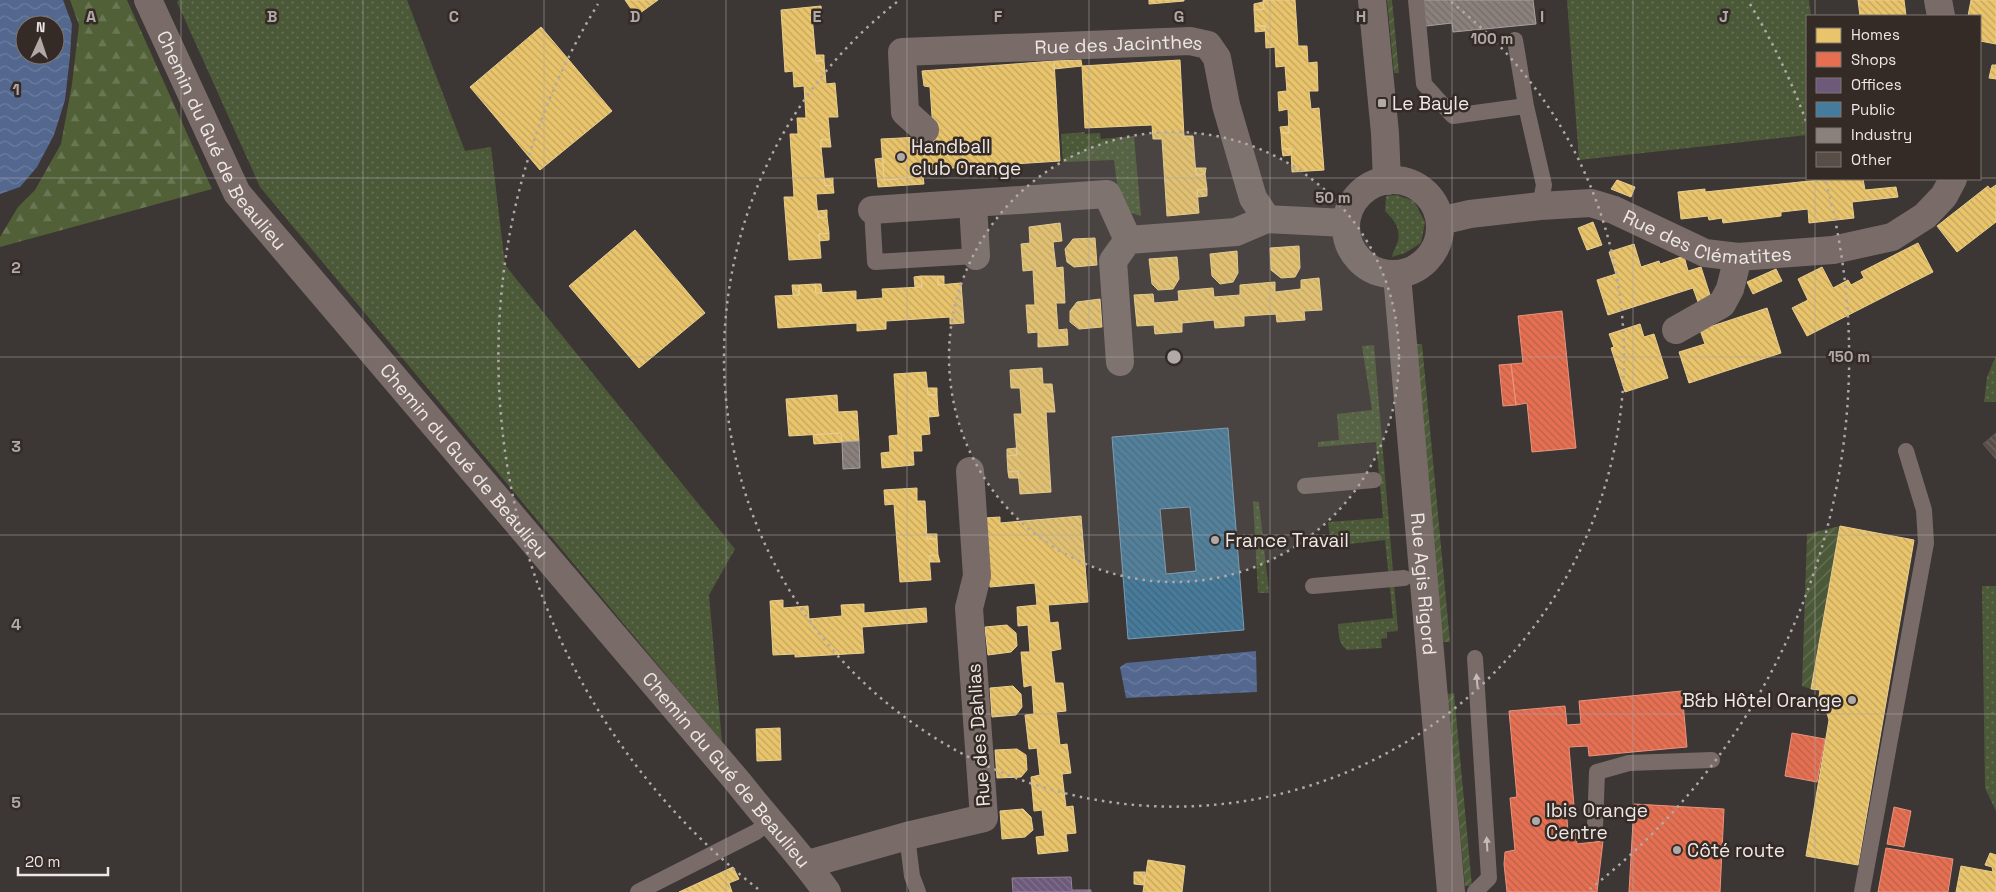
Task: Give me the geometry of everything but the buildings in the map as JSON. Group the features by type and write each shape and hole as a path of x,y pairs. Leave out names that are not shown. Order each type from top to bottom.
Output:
{"street":[{"name":"Chemin du Gué de Beaulieu","path":"148,0 236,193 770,822 808,864 827,892"},
{"path":"1372,0 1385,132 1387,181"},
{"path":"1938,0 1941,15"},
{"name":"Rue des Jacinthes","path":"925,130 905,112 902,52 1190,41 1208,45 1217,58 1226,105 1253,198 1267,219"},
{"name":"Rue des Clématites","path":"1440,221 1470,214 1540,206 1591,204 1614,210 1705,253 1738,257 1833,250 1892,237 1925,216 1944,196 1952,180"},
{"path":"1387,181 1402,181 1416,186 1428,195 1436,207 1440,221 1439,240 1430,257 1416,269 1398,275 1381,273 1366,266 1354,254 1347,239 1346,223 1349,211 1355,200 1364,190 1374,184 1387,181"},
{"path":"872,210 1107,194 1128,240"},
{"path":"973,204 976,256"},
{"path":"1128,240 1236,232 1267,219 1346,223"},
{"path":"1120,362 1113,261 1128,240"},
{"path":"1676,330 1722,304 1730,289 1738,257"},
{"name":"Rue Agis Rigord","path":"1398,275 1451,892"},
{"name":"Rue des Dahlias","path":"808,864 907,836 984,818 968,608 977,576 970,471"}],"lane":[{"path":"1416,0 1424,84 1453,116 1526,106"},
{"path":"1515,40 1526,106 1544,186 1540,206"},
{"path":"872,210 875,262 976,256"},
{"path":"1862,892 1926,544 1924,510 1906,451"},
{"path":"1305,486 1374,480"},
{"path":"1313,586 1404,578"},
{"path":"1475,892 1489,878 1476,658"},
{"path":"1595,828 1597,772 1629,763 1712,760"},
{"path":"638,892 756,832 770,822"},
{"path":"907,836 912,876 918,892"}],"green space":[{"path":"70,0 127,0 212,189 0,247 0,237 18,207 35,190 61,144 72,84 79,25"},
{"path":"179,0 407,0 465,151 491,147 505,265 735,549 709,595 722,742 260,187 177,2"},
{"path":"1387,0 1392,0 1399,73 1394,73"},
{"path":"1567,0 1809,0 1811,15 1806,15 1806,135 1579,160"},
{"path":"1085,132 1085,134 1100,133 1101,139 1134,136 1141,216 1129,212 1117,184 1114,160 1063,162 1061,134"},
{"path":"1397,195 1414,201 1425,222 1421,243 1405,253 1392,257 1399,236 1397,228 1385,211 1386,196"},
{"path":"1414,344 1422,344 1450,642 1442,642"},
{"path":"1374,345 1398,631 1387,632 1387,638 1381,639 1382,648 1347,650 1340,642 1338,624 1393,618 1385,540 1331,546 1328,522 1383,518 1376,442 1318,447 1318,442 1339,440 1337,414 1372,410 1362,346"},
{"path":"1996,356 1996,402 1984,402 1987,377"},
{"path":"1253,501 1259,502 1269,593 1258,593"},
{"path":"1840,526 1811,689 1802,686 1807,534"},
{"path":"1982,586 1996,586 1996,811 1985,788"},
{"path":"1454,693 1472,886 1465,886 1447,694"}],"water":[{"path":"0,0 63,0 72,24 65,100 54,135 37,167 20,187 0,194"},
{"path":"1256,651 1257,692 1126,698 1120,667 1126,663"}],"place":[{"name":"Le Bayle","path":"1382,103"},
{"name":"Handball club Orange","path":"901,157"},
{"name":"France Travail","path":"1215,540"},
{"name":"B&b Hôtel Orange","path":"1852,700"},
{"name":"Ibis Orange Centre","path":"1536,821"},
{"name":"Côté route","path":"1677,850"}]}
